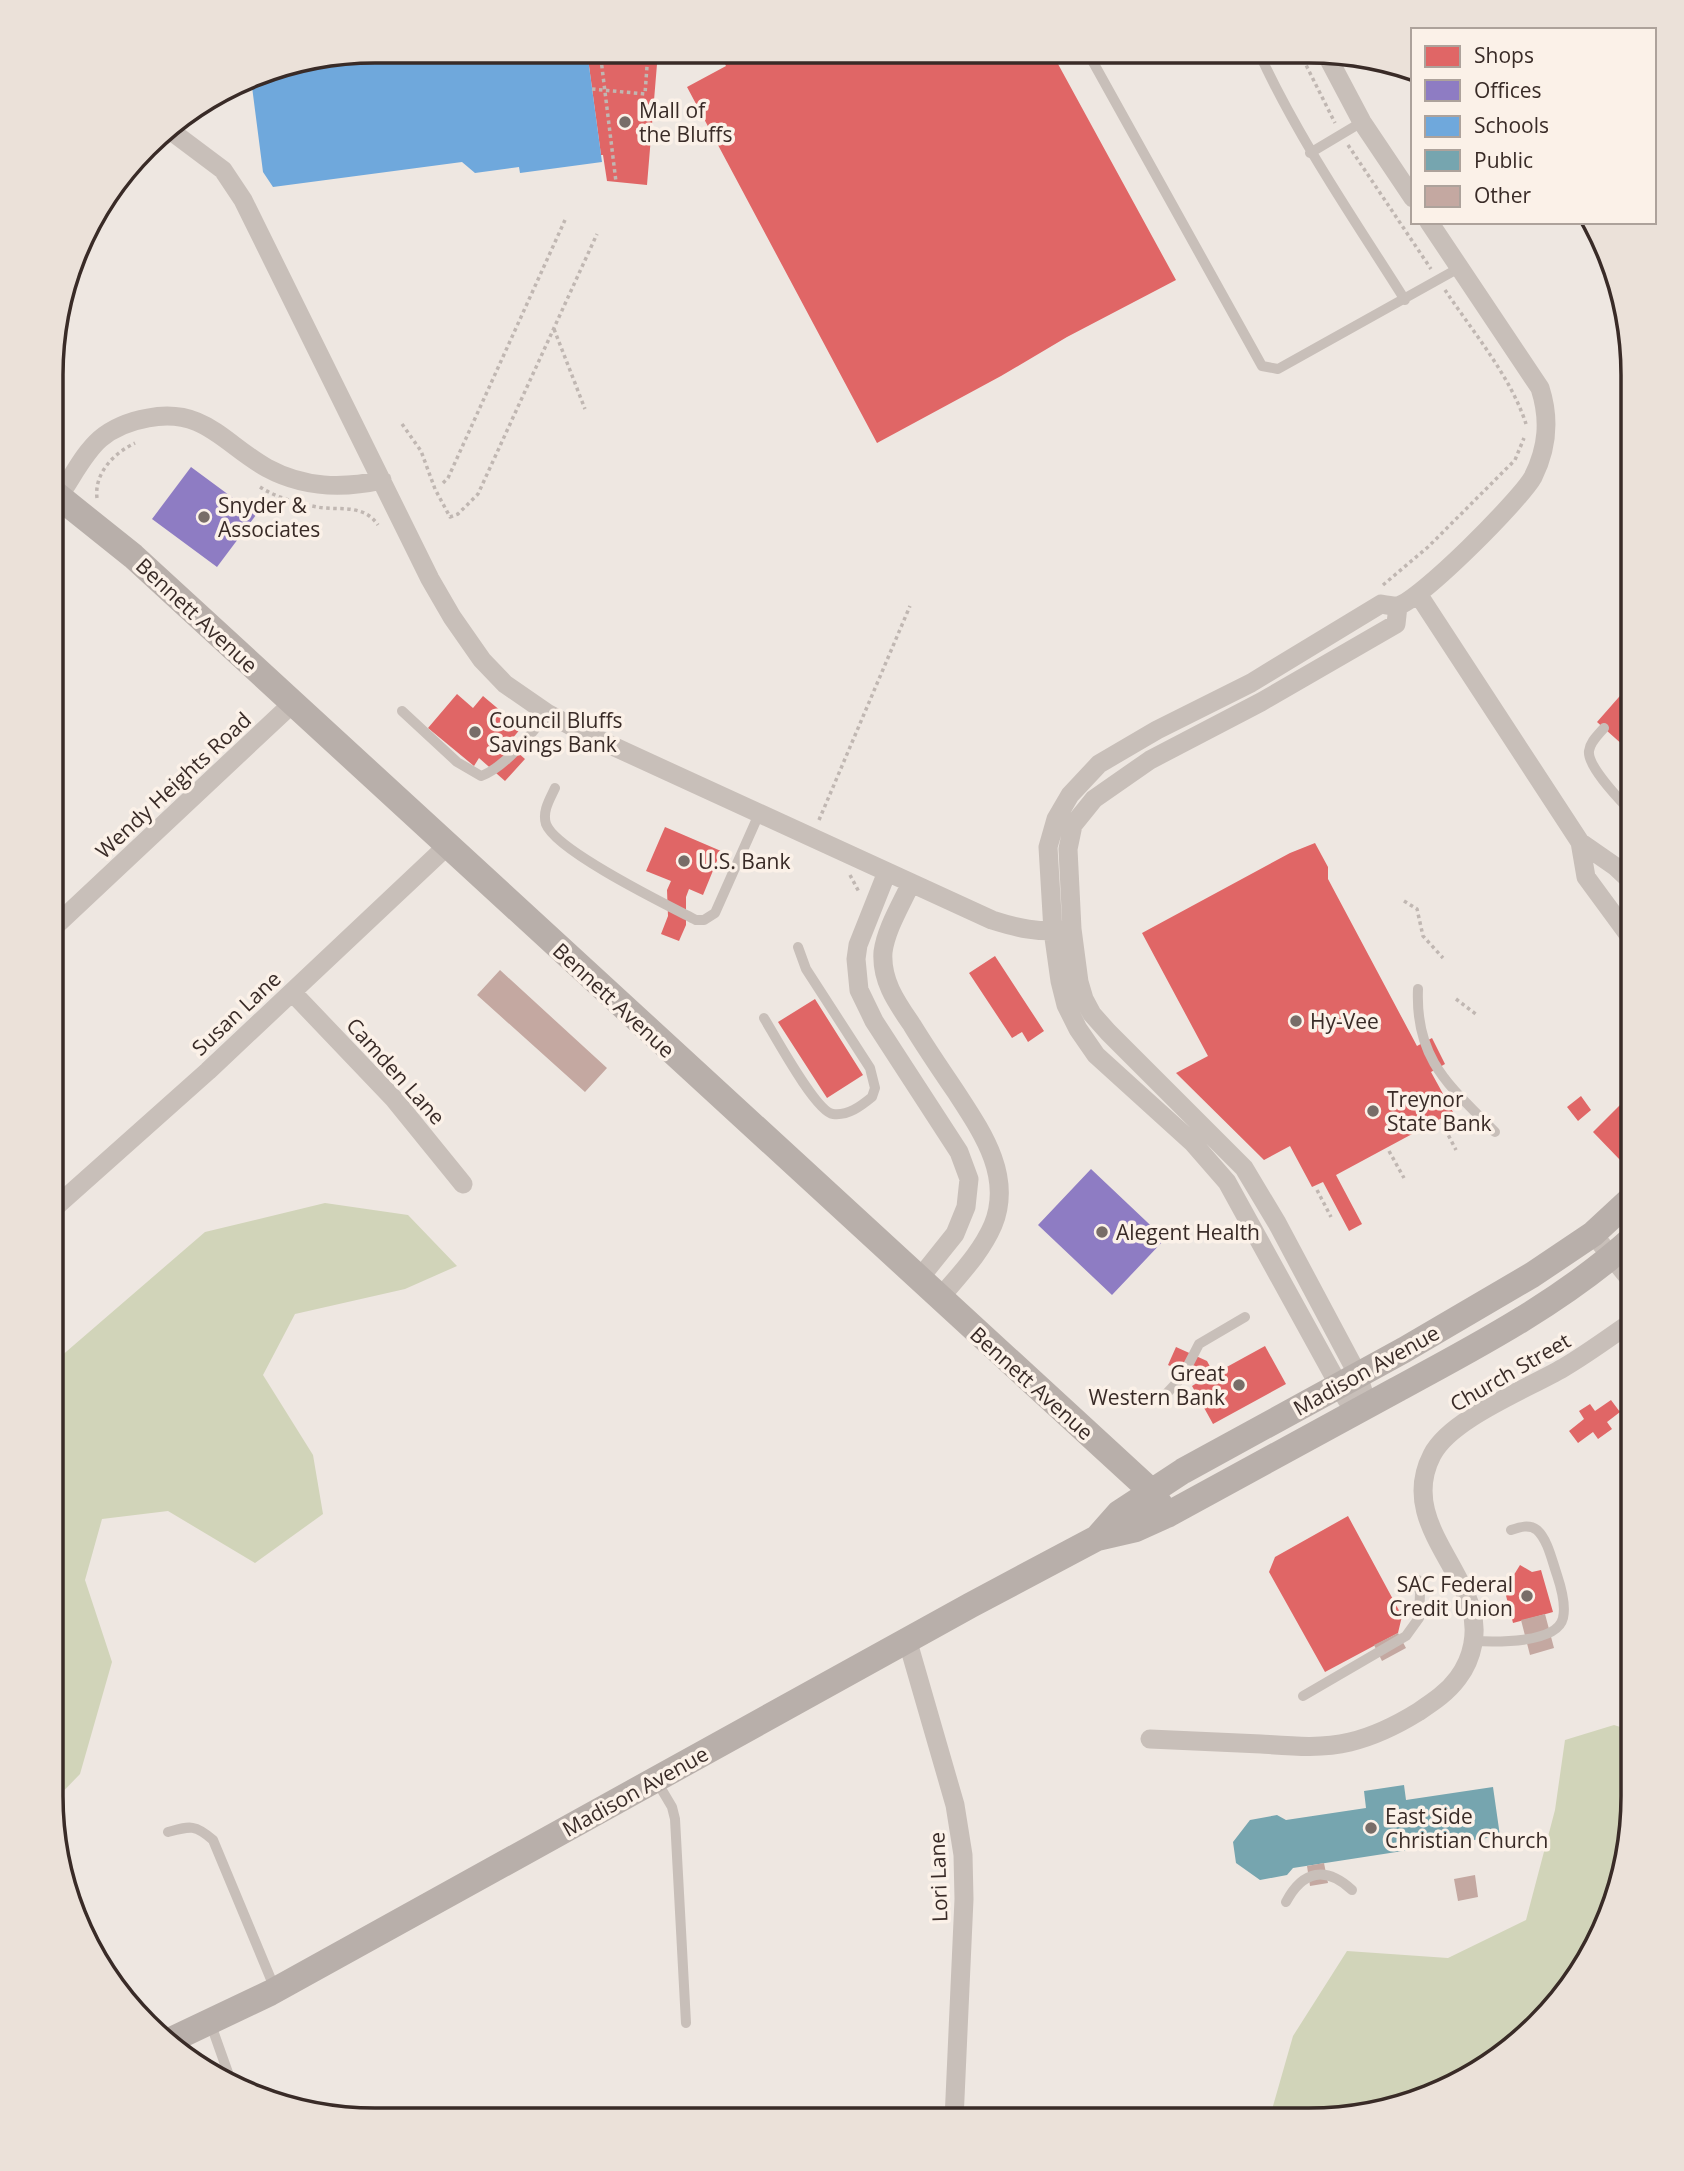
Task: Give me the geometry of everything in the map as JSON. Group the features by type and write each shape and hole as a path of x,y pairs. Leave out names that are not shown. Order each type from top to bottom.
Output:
{"main road":[{"name":"Bennett Avenue","path":"63,500 133,556 1151,1491 1167,1515"},
{"name":"Madison Avenue","path":"1097,1538 1119,1513 1151,1491 1532,1275 1592,1234 1621,1208"},
{"name":"Madison Avenue","path":"177,2037 275,1990 907,1639 1097,1538 1136,1529 1167,1515 1364,1408 1518,1321 1621,1249"}],"street":[{"path":"1332,64 1363,122 1411,195"},
{"path":"175,135 223,170 243,200 430,579 467,641 505,684 547,713 582,732 992,920 1024,930 1063,930"},
{"path":"1364,1408 1363,1391 1349,1379 1277,1223 1244,1168 1093,1014 1084,999 1063,930 1068,849 1073,825 1094,799 1150,760 1261,702 1396,624 1398,606 1418,594 1467,549 1520,496 1532,478 1548,419 1540,388 1430,224"},
{"path":"63,485 100,439 122,425 158,416 183,417 206,424 267,467 296,480 345,487 382,480"},
{"path":"1418,594 1580,842 1621,872"},
{"name":"Wendy Heights Road","path":"63,919 293,703"},
{"path":"1580,842 1586,877 1621,925"},
{"name":"Susan Lane","path":"63,1200 208,1071 447,846"},
{"path":"887,872 858,945 856,959 859,990 874,1021 959,1152 969,1179 966,1207 956,1234 919,1279"},
{"path":"911,883 886,940 883,960 886,981 892,995 985,1138 998,1171 999,1188 994,1222 975,1256 940,1298"},
{"name":"Camden Lane","path":"292,992 394,1100 463,1184"},
{"path":"1592,1234 1621,1267"},
{"name":"Church Street","path":"1150,1739 1306,1746 1350,1742 1400,1723 1450,1689 1465,1669 1474,1626 1471,1609 1425,1512 1425,1473 1432,1455 1443,1440 1461,1425 1561,1369 1621,1329"},
{"name":"Lori Lane","path":"907,1639 955,1805 963,1854 964,1899 955,2108"}],"lane":[{"path":"1094,63 1262,366 1278,369 1459,268"},
{"path":"1263,63 1310,153 1405,300"},
{"path":"1310,153 1363,122"},
{"path":"402,711 457,762 481,776 495,769 547,713"},
{"path":"1604,728 1589,749 1590,759 1621,801"},
{"path":"555,788 547,806 545,821 548,829 605,870 696,920 704,920 715,913 759,814"},
{"path":"764,1018 811,1094 826,1112 835,1115 846,1113 873,1097 875,1088 870,1068 806,969 798,947"},
{"path":"1418,989 1419,1025 1437,1069 1446,1082 1495,1132"},
{"path":"1168,1392 1182,1377 1199,1344 1245,1317"},
{"path":"1473,1641 1499,1643 1521,1640 1553,1631 1560,1625 1563,1617 1558,1580 1544,1539 1529,1526 1511,1530"},
{"path":"1303,1696 1406,1636 1419,1618 1418,1580"},
{"path":"655,1779 672,1807 675,1819 686,2023"},
{"path":"168,1832 190,1826 213,1840 275,1990"},
{"path":"1286,1902 1293,1888 1317,1874 1330,1874 1352,1890"},
{"path":"210,2022 227,2071"}],"path":[{"path":"602,63 616,183"},
{"path":"592,89 645,94 647,63"},
{"path":"1305,63 1341,135 1520,405 1526,424 1524,440 1515,460 1429,547 1387,583"},
{"path":"443,483 448,478 565,220"},
{"path":"402,424 421,451 435,489 450,517 458,514 478,494 597,234"},
{"path":"554,328 585,409"},
{"path":"95,483 105,466 119,453 142,440"},
{"path":"257,486 322,508 360,510 373,518 377,525"},
{"path":"811,838 909,606"},
{"path":"1404,901 1417,909 1423,936 1443,958"},
{"path":"1456,999 1477,1015"},
{"path":"1442,1123 1456,1150"},
{"path":"1389,1151 1404,1178"},
{"path":"1317,1190 1331,1217"}],"green space":[{"path":"325,1203 408,1215 457,1266 405,1289 295,1314 263,1375 313,1455 323,1514 255,1563 168,1511 102,1519 85,1580 112,1662 80,1774 63,1792 63,1355 205,1232"},
{"path":"1614,1725 1621,1727 1621,1796 1615,1857 1604,1897 1589,1934 1557,1986 1530,2017 1499,2044 1465,2066 1429,2084 1370,2102 1330,2107 1272,2108 1293,2036 1347,1951 1448,1958 1526,1920 1555,1810 1565,1740"}],"building: Shops":[{"name":"Mall of the Bluffs","path":"589,63 657,63 647,185 607,181"},
{"path":"724,63 1057,63 1176,280 1067,337 877,443 687,87 726,66"},
{"name":"Council Bluffs Savings Bank","path":"457,694 473,708 483,696 521,728 508,744 525,759 505,781 479,758 474,766 428,728"},
{"path":"1621,695 1621,743 1597,722"},
{"name":"U.S. Bank","path":"665,827 721,851 703,895 689,889 686,897 686,925 679,941 661,934 668,916 667,890 671,881 646,871"},
{"name":"Hy-Vee","path":"1315,843 1328,867 1328,879 1417,1046 1432,1038 1445,1064 1431,1072 1453,1112 1336,1175 1362,1224 1349,1231 1323,1182 1312,1187 1290,1146 1264,1160 1176,1073 1208,1056 1142,933 1290,853"},
{"path":"995,956 1044,1031 1028,1042 1022,1032 1012,1038 969,973"},
{"path":"815,999 863,1075 827,1098 778,1022"},
{"path":"1581,1096 1591,1110 1578,1121 1567,1107"},
{"path":"1621,1104 1621,1161 1593,1132"},
{"name":"Great Western Bank","path":"1265,1346 1286,1384 1213,1424 1192,1386 1200,1381 1199,1379 1168,1365 1176,1347 1207,1361 1214,1374"},
{"path":"1611,1400 1620,1412 1607,1422 1612,1429 1598,1439 1593,1432 1578,1443 1569,1431 1584,1419 1579,1411 1590,1404 1595,1411"},
{"path":"1348,1516 1402,1616 1398,1633 1325,1672 1269,1572 1275,1557"},
{"name":"SAC Federal Credit Union","path":"1520,1565 1532,1572 1541,1570 1553,1612 1513,1623 1502,1580 1512,1578"}],"building: Offices":[{"name":"Snyder & Associates","path":"191,467 256,515 217,567 152,519"},
{"name":"Alegent Health","path":"1091,1169 1165,1239 1112,1295 1038,1225"}],"building: Schools":[{"path":"589,63 602,162 520,173 519,167 475,173 462,162 273,187 263,172 252,88 274,80 314,69 354,64"}],"building: Public":[{"name":"East Side Christian Church","path":"1404,1785 1406,1800 1493,1787 1500,1836 1293,1868 1287,1875 1260,1880 1236,1863 1233,1842 1250,1820 1277,1815 1286,1820 1366,1808 1364,1791"}],"building: Other":[{"path":"500,970 607,1068 585,1092 477,995"},
{"path":"1545,1614 1554,1648 1530,1655 1521,1620"},
{"path":"1398,1633 1406,1648 1382,1661 1374,1645"},
{"path":"1324,1863 1328,1883 1310,1886 1307,1866"},
{"path":"1475,1875 1478,1897 1458,1901 1454,1879"}],"place":[{"name":"Mall of the Bluffs","path":"625,122"},
{"name":"Snyder & Associates","path":"204,517"},
{"name":"Council Bluffs Savings Bank","path":"475,732"},
{"name":"U.S. Bank","path":"684,861"},
{"name":"Hy-Vee","path":"1296,1021"},
{"name":"Treynor State Bank","path":"1373,1111"},
{"name":"Alegent Health","path":"1102,1232"},
{"name":"Great Western Bank","path":"1239,1385"},
{"name":"SAC Federal Credit Union","path":"1527,1596"},
{"name":"East Side Christian Church","path":"1371,1828"}]}
